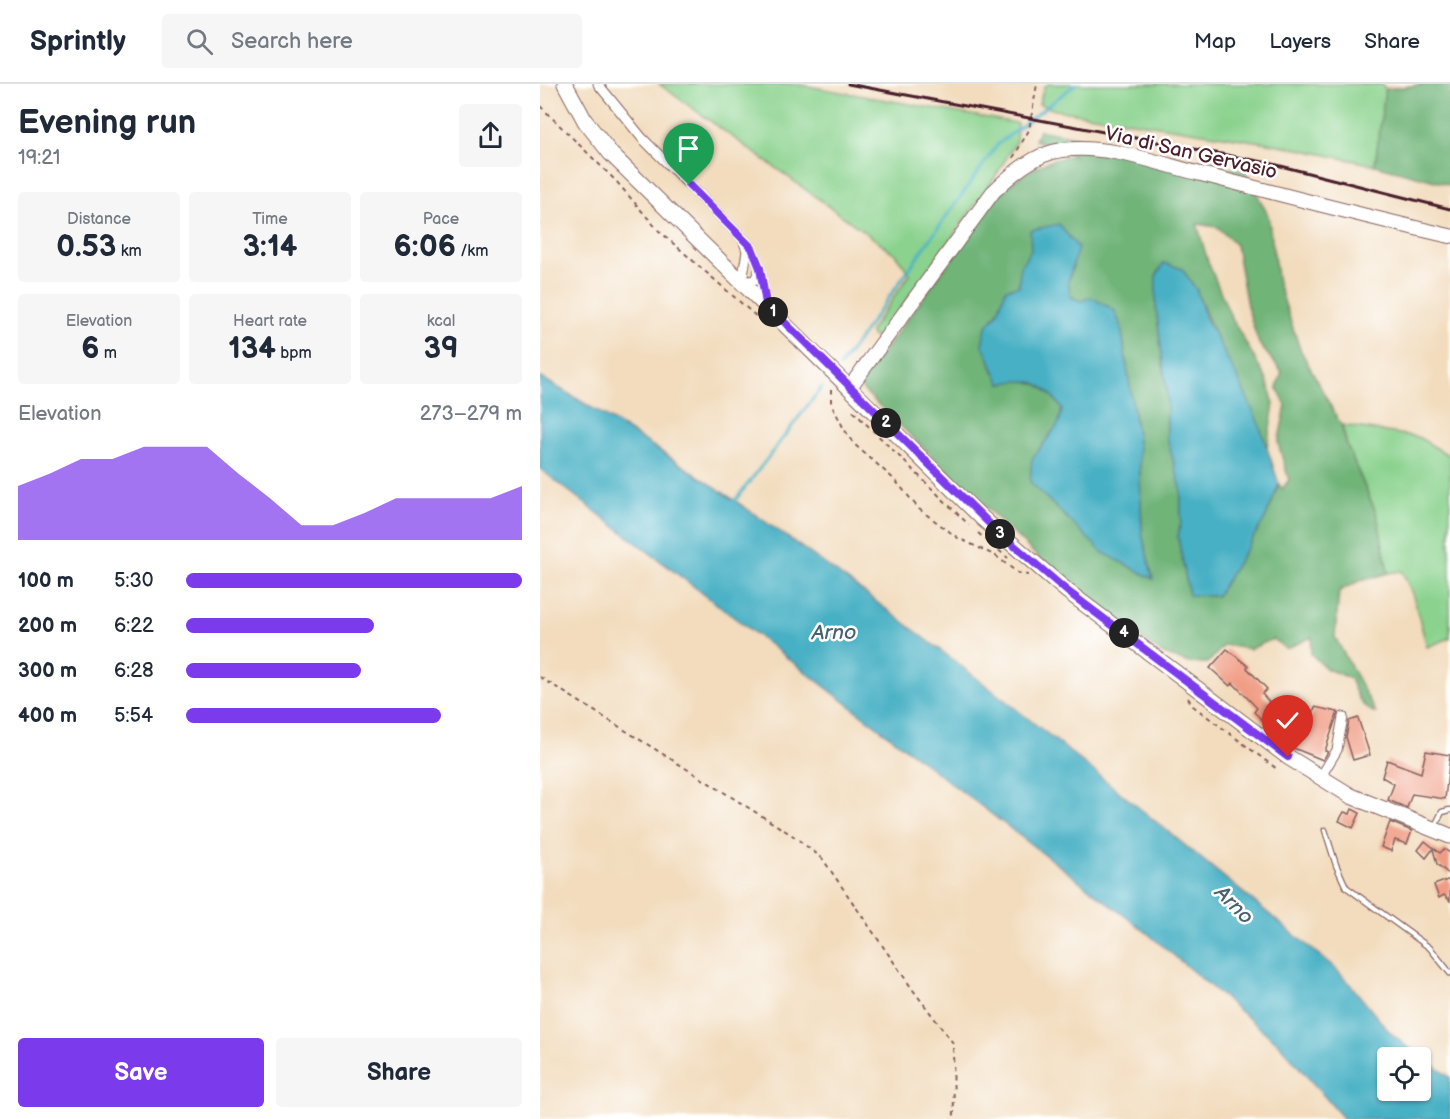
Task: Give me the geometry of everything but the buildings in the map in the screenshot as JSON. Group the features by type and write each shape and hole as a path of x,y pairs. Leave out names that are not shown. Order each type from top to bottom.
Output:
{"main road":[{"path":"565,84 579,112 599,141 997,531 1067,591 1320,778 1351,796 1450,836"}],"street":[{"path":"598,84 642,138 752,248 760,268 766,304"},
{"name":"Via di San Gervasio","path":"850,387 993,192 1019,169 1051,153 1074,149 1122,154 1344,212 1450,236"},
{"path":"741,237 747,251 742,282 755,280 760,268"},
{"path":"721,261 732,264 744,259"},
{"path":"1320,778 1337,750 1343,717"}],"lane":[{"path":"1434,828 1442,812 1450,810"},
{"path":"1325,830 1346,887 1430,948 1450,973"}],"path":[{"path":"1029,130 1037,84"},
{"path":"540,106 616,181 658,230 763,322"},
{"path":"826,384 831,389 831,403 854,444 895,480 919,509 958,537 996,556 1018,573 1031,575"},
{"path":"540,677 792,835 822,858 913,990 953,1042 954,1119"},
{"path":"1188,681 1187,698 1193,706 1277,769"}],"green space":[{"path":"659,84 796,84 1017,123 1016,142 995,177 880,337 873,337 870,331 910,274 895,254"},
{"path":"1048,84 1382,84 1385,89 1375,165 1274,144 1055,110 1039,104 1044,87"},
{"path":"1450,84 1450,185 1375,165 1385,89"},
{"path":"1039,130 1245,171 1268,215 1278,283 1300,349 1341,425 1347,446 1377,515 1388,573 1357,582 1339,591 1335,637 1376,713 1362,703 1350,678 1327,669 1311,654 1312,637 1286,649 1273,639 1250,649 1224,645 1208,663 1189,663 1161,653 1040,559 862,389 861,382 998,196 1023,174 1052,160 1074,155 1035,140","holes":["1197,224 1217,227 1236,245 1247,306 1259,344 1282,372 1277,387 1286,406 1278,443 1289,480 1282,489 1279,484 1266,517 1189,594 1178,537 1181,522 1181,488 1167,438 1167,396 1156,307 1196,289 1212,329 1251,407 1267,448 1274,404 1267,380 1231,317 1208,262","1031,250 1073,267 1068,282 1071,297 1081,301 1091,298 1114,310 1121,326 1139,449 1142,534 1153,579 1032,459 1059,423 1062,409 1055,399 1041,386 1026,380 996,374 991,367 986,327 1019,286 1021,267"]},
{"path":"1342,425 1418,437 1450,456 1450,638 1427,647 1413,596 1402,571 1388,573 1377,515 1347,446"}],"water":[{"path":"1059,224 1078,248 1068,282 1071,297 1081,301 1091,297 1114,310 1121,326 1139,449 1142,534 1153,579 1102,552 1030,482 1032,459 1059,423 1062,409 1050,393 1036,384 1021,381 1001,384 982,344 986,327 997,314 1006,289 1019,286 1020,267 1031,250 1030,230"},
{"path":"1164,263 1182,269 1196,289 1206,318 1259,424 1279,484 1266,517 1217,596 1189,595 1178,537 1181,522 1181,488 1167,438 1167,396 1156,307 1156,276"},
{"name":"Arno","path":"540,377 645,441 747,509 847,580 946,654 1138,807 1329,963 1390,1032 1408,1047 1377,1047 1377,1101 1431,1101 1431,1064 1450,1077 1450,1119 1344,1119 1279,1044 1146,932 540,469"}],"waterway":[{"path":"840,366 998,144 1076,84"},
{"path":"734,502 822,387"}],"railway":[{"path":"848,84 1269,163 1450,209"}],"route":[{"path":"689,185 748,243 756,254 766,304 982,518 1067,591 1288,757"}]}
